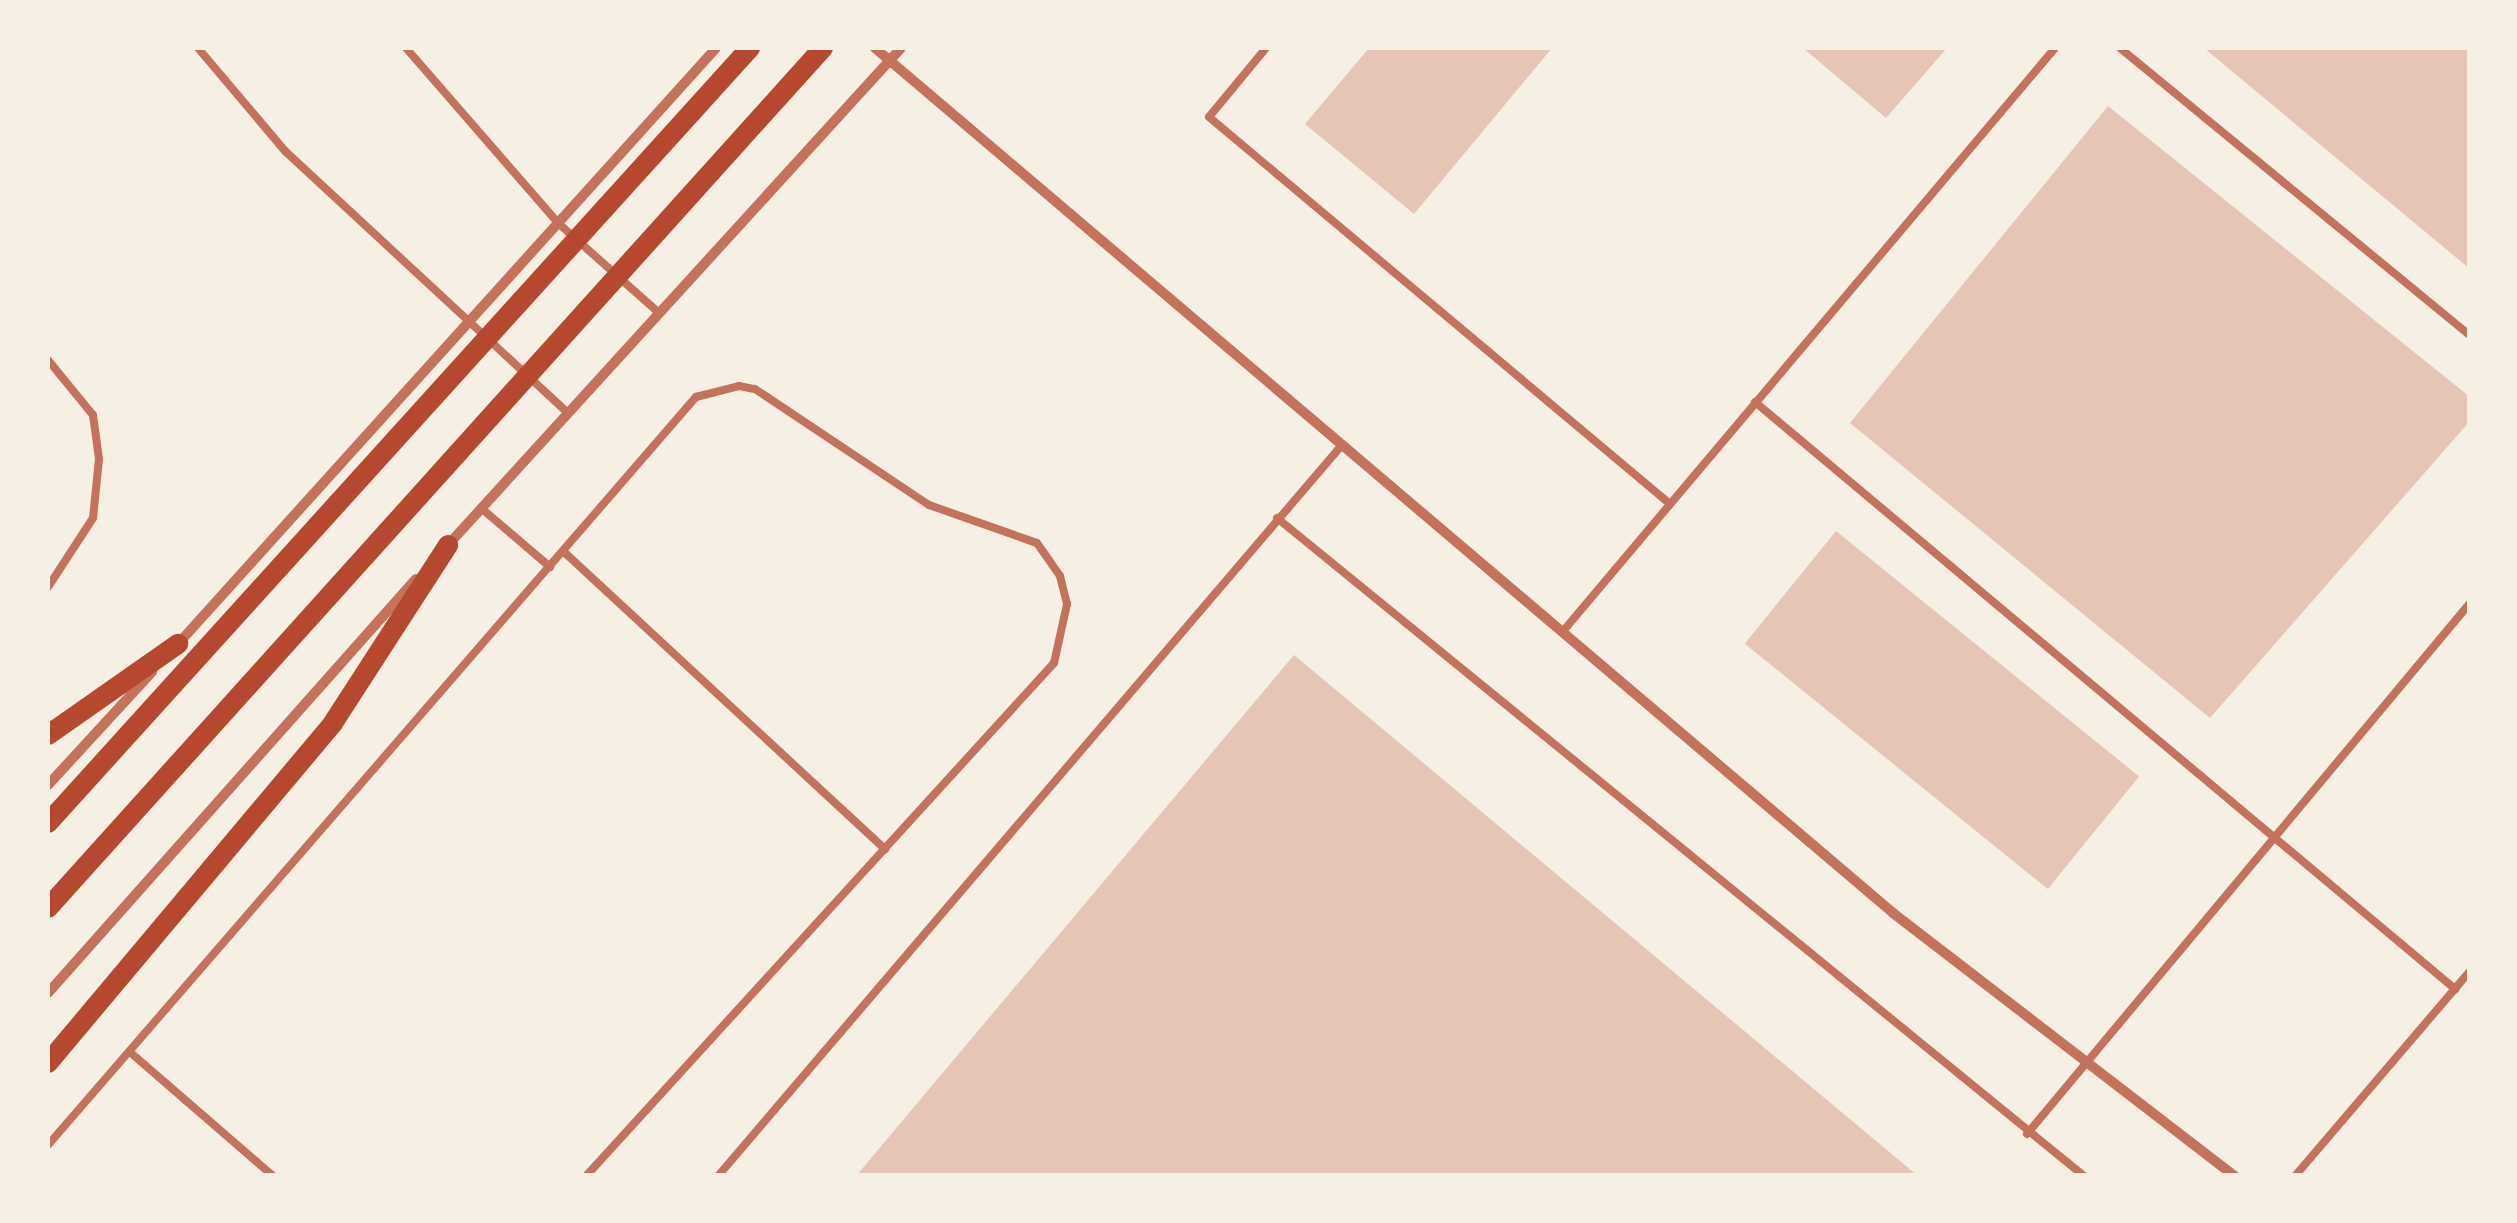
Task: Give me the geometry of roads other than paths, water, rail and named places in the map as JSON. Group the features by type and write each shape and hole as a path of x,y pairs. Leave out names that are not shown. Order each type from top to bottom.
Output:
{"main road":[{"path":"48,823 750,48"},
{"path":"48,908 823,48"},
{"path":"48,1064 333,723 448,545"},
{"path":"48,735 178,644"}],"street":[{"path":"48,786 716,48"},
{"path":"875,48 1893,913 2234,1176"},
{"path":"48,993 481,508 901,48"}],"lane":[{"path":"198,48 285,151 568,413"},
{"path":"406,48 558,222 660,313"},
{"path":"1266,48 1208,116 1670,504"},
{"path":"1564,630 2055,48"},
{"path":"2120,48 2470,336"},
{"path":"48,360 93,415 99,460 93,518 48,587"},
{"path":"48,1144 131,1053 696,397 739,386 755,389 929,505 1036,543 1060,576 1068,604 1054,663 586,1176"},
{"path":"1756,402 2454,989"},
{"path":"718,1176 1342,445"},
{"path":"481,508 550,567"},
{"path":"1276,518 2084,1176"},
{"path":"563,552 885,849"},
{"path":"2028,1134 2470,603"},
{"path":"2295,1176 2470,971"},
{"path":"131,1053 272,1176"}]}
